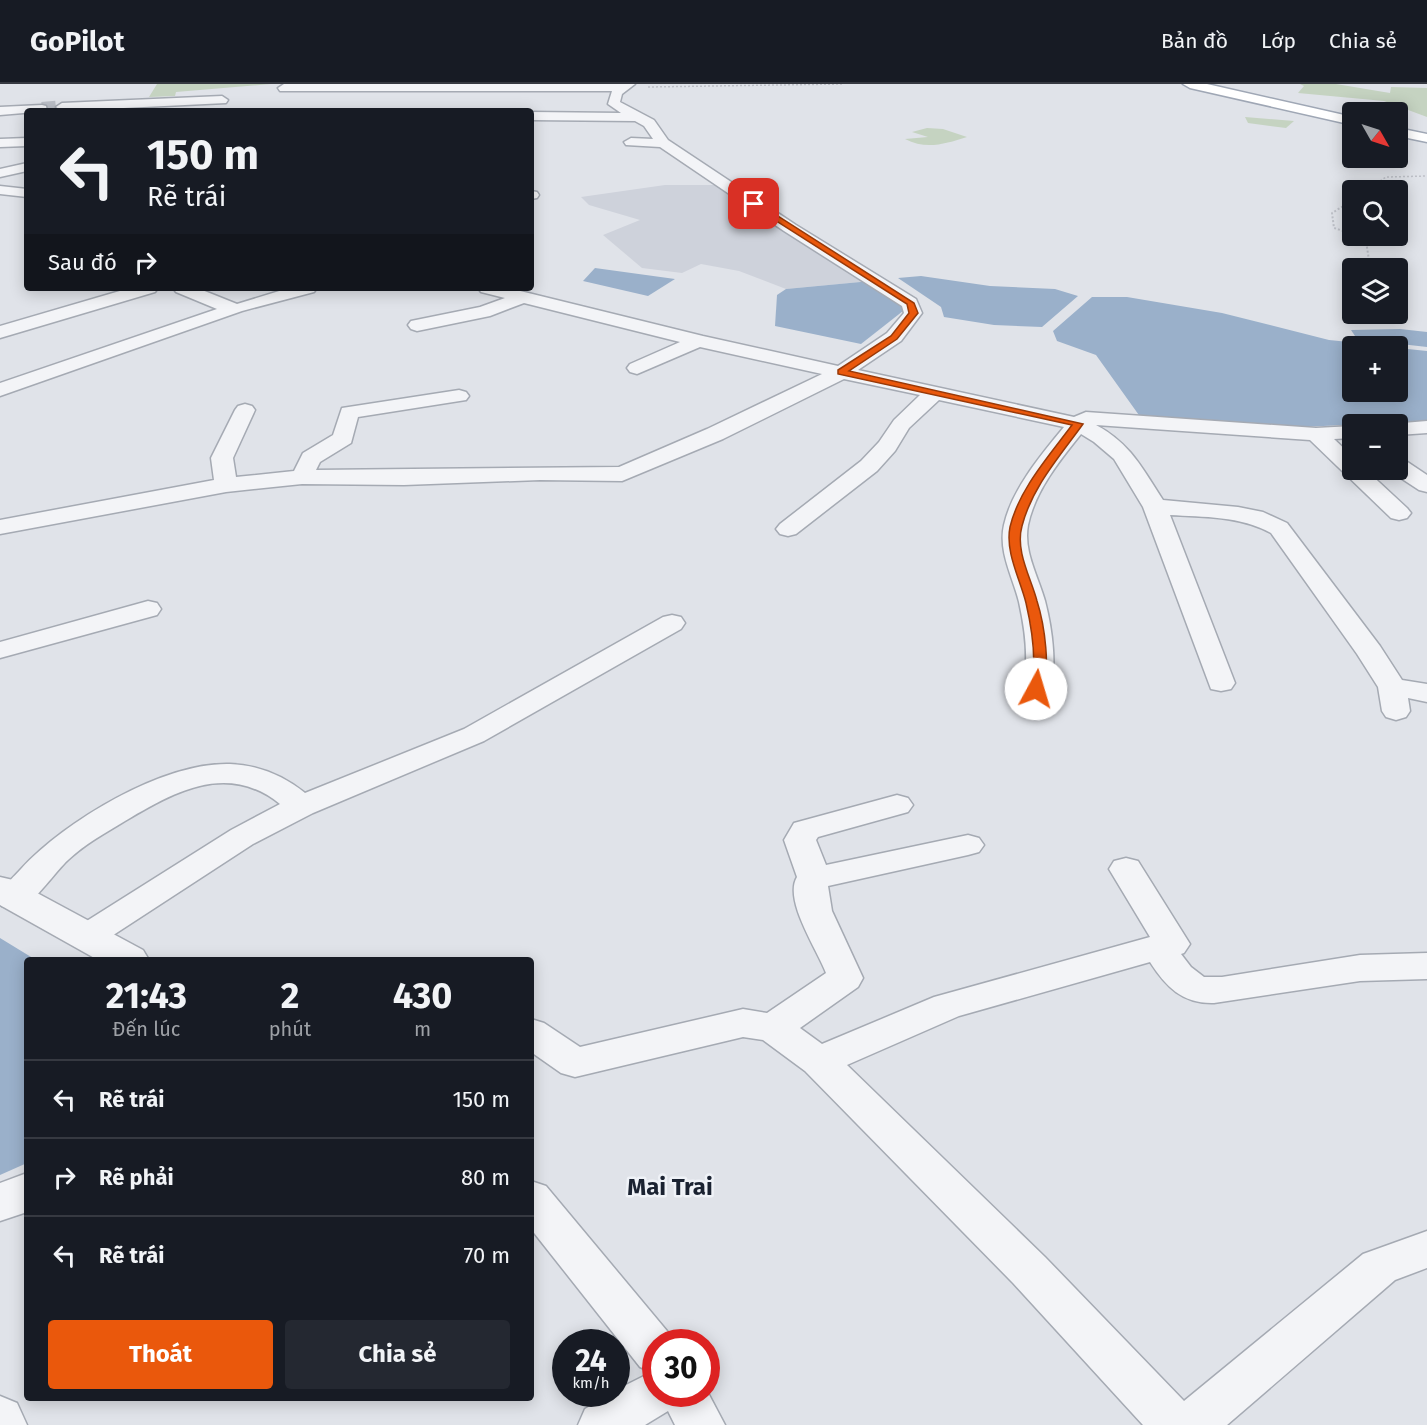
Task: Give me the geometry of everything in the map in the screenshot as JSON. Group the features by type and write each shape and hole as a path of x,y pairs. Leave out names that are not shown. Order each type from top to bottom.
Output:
{"main road":[{"path":"1190,84 1342,119"},
{"path":"1408,134 1427,138"}],"street":[{"path":"277,102 284,86 628,85"},
{"path":"614,104 616,93 628,85"},
{"path":"492,86 494,103"},
{"path":"348,103 354,87"},
{"path":"62,107 222,100"},
{"path":"0,527 226,485 302,477 404,478 540,473 622,474 715,434 842,372 894,337 914,313 910,303 790,228 663,143 649,123 614,104 534,109"},
{"path":"534,109 637,117"},
{"path":"0,111 24,110"},
{"path":"0,143 24,142"},
{"path":"631,142 663,143"},
{"path":"0,173 24,168"},
{"path":"0,190 24,193"},
{"path":"0,332 140,291"},
{"path":"0,390 74,366 132,342 234,309 189,291"},
{"path":"244,306 297,291"},
{"path":"499,291 698,341 1078,424 1102,437 1122,455 1155,507 1221,683"},
{"path":"417,325 484,312 523,297"},
{"path":"638,368 651,360 698,341"},
{"path":"788,529 869,465 887,446 902,424 935,392"},
{"path":"302,477 311,458 343,438 349,412 459,396"},
{"path":"226,485 222,458 245,410"},
{"path":"1036,689 1040,676 1039,650 1032,602 1022,578 1016,547 1016,526 1023,506 1044,469 1078,424 1086,418 1342,434"},
{"path":"1408,428 1427,427"},
{"path":"1316,434 1399,513"},
{"path":"1408,473 1427,486"},
{"path":"1155,507 1250,516 1273,523 1286,535 1370,652 1394,699 1427,693"},
{"path":"0,650 148,609"},
{"path":"86,937 242,837 302,806 474,735 672,623"},
{"path":"123,957 7,893 53,855 92,827 160,788 188,779 233,773 253,775 286,791 302,806"},
{"path":"773,1028 845,978 845,973 815,912 811,882 813,878 800,840 805,830 897,805"},
{"path":"813,878 968,845"},
{"path":"819,1061 946,1006 1172,944 1126,869"},
{"path":"1158,947 1182,979 1195,988 1212,990 1298,980 1371,967 1427,966"},
{"path":"534,1035 575,1063 743,1023 773,1028 819,1061 1029,1270 1174,1425"},
{"path":"0,1202 24,1193"},
{"path":"534,1202 642,1335"},
{"path":"1191,1425 1379,1267 1427,1249"},
{"path":"602,1425 642,1401"},
{"path":"691,1407 701,1425"},
{"path":"0,1419 3,1425"}],"path":[{"path":"628,85 843,84"},
{"path":"1382,180 1386,177 1427,176"},
{"path":"1342,207 1332,213 1334,228 1342,231"}],"shaded area":[{"path":"665,185 716,185 871,281 786,289 739,271 701,264 682,273 642,268 603,235 640,220 589,205 581,197"}],"green space":[{"path":"157,84 271,84 176,92 175,96 149,97"},
{"path":"1300,84 1336,84 1390,93 1391,87 1427,88 1427,117 1408,110 1408,102 1298,93 1304,86"},
{"path":"1245,117 1294,121 1286,128 1248,123"},
{"path":"927,128 943,129 967,137 943,144 928,145 905,139 928,137 912,132"}],"water":[{"path":"595,268 675,279 648,296 583,281"},
{"path":"921,276 990,286 1055,289 1078,296 1042,327 994,325 944,317 941,307 898,278"},
{"path":"871,281 903,300 903,311 861,344 775,326 777,295 786,289"},
{"path":"1092,297 1127,297 1222,313 1342,341 1342,402 1408,402 1408,349 1427,351 1427,421 1408,422 1408,414 1342,414 1342,425 1302,427 1141,418 1096,355 1057,341 1053,331"},
{"path":"1400,329 1427,332 1427,347 1408,345 1408,336 1355,336 1351,330"},
{"path":"0,938 31,957 24,957 24,1164 0,1175"}],"tunnel":[{"path":"52,108 62,107"}],"district":[{"name":"Mai Trai","path":"670,1187"}],"route":[{"path":"754,204 910,303 914,313 894,337 842,372 1078,424 1044,469 1023,506 1016,526 1015,538 1022,578 1032,602 1039,650 1040,676 1036,689"}]}
